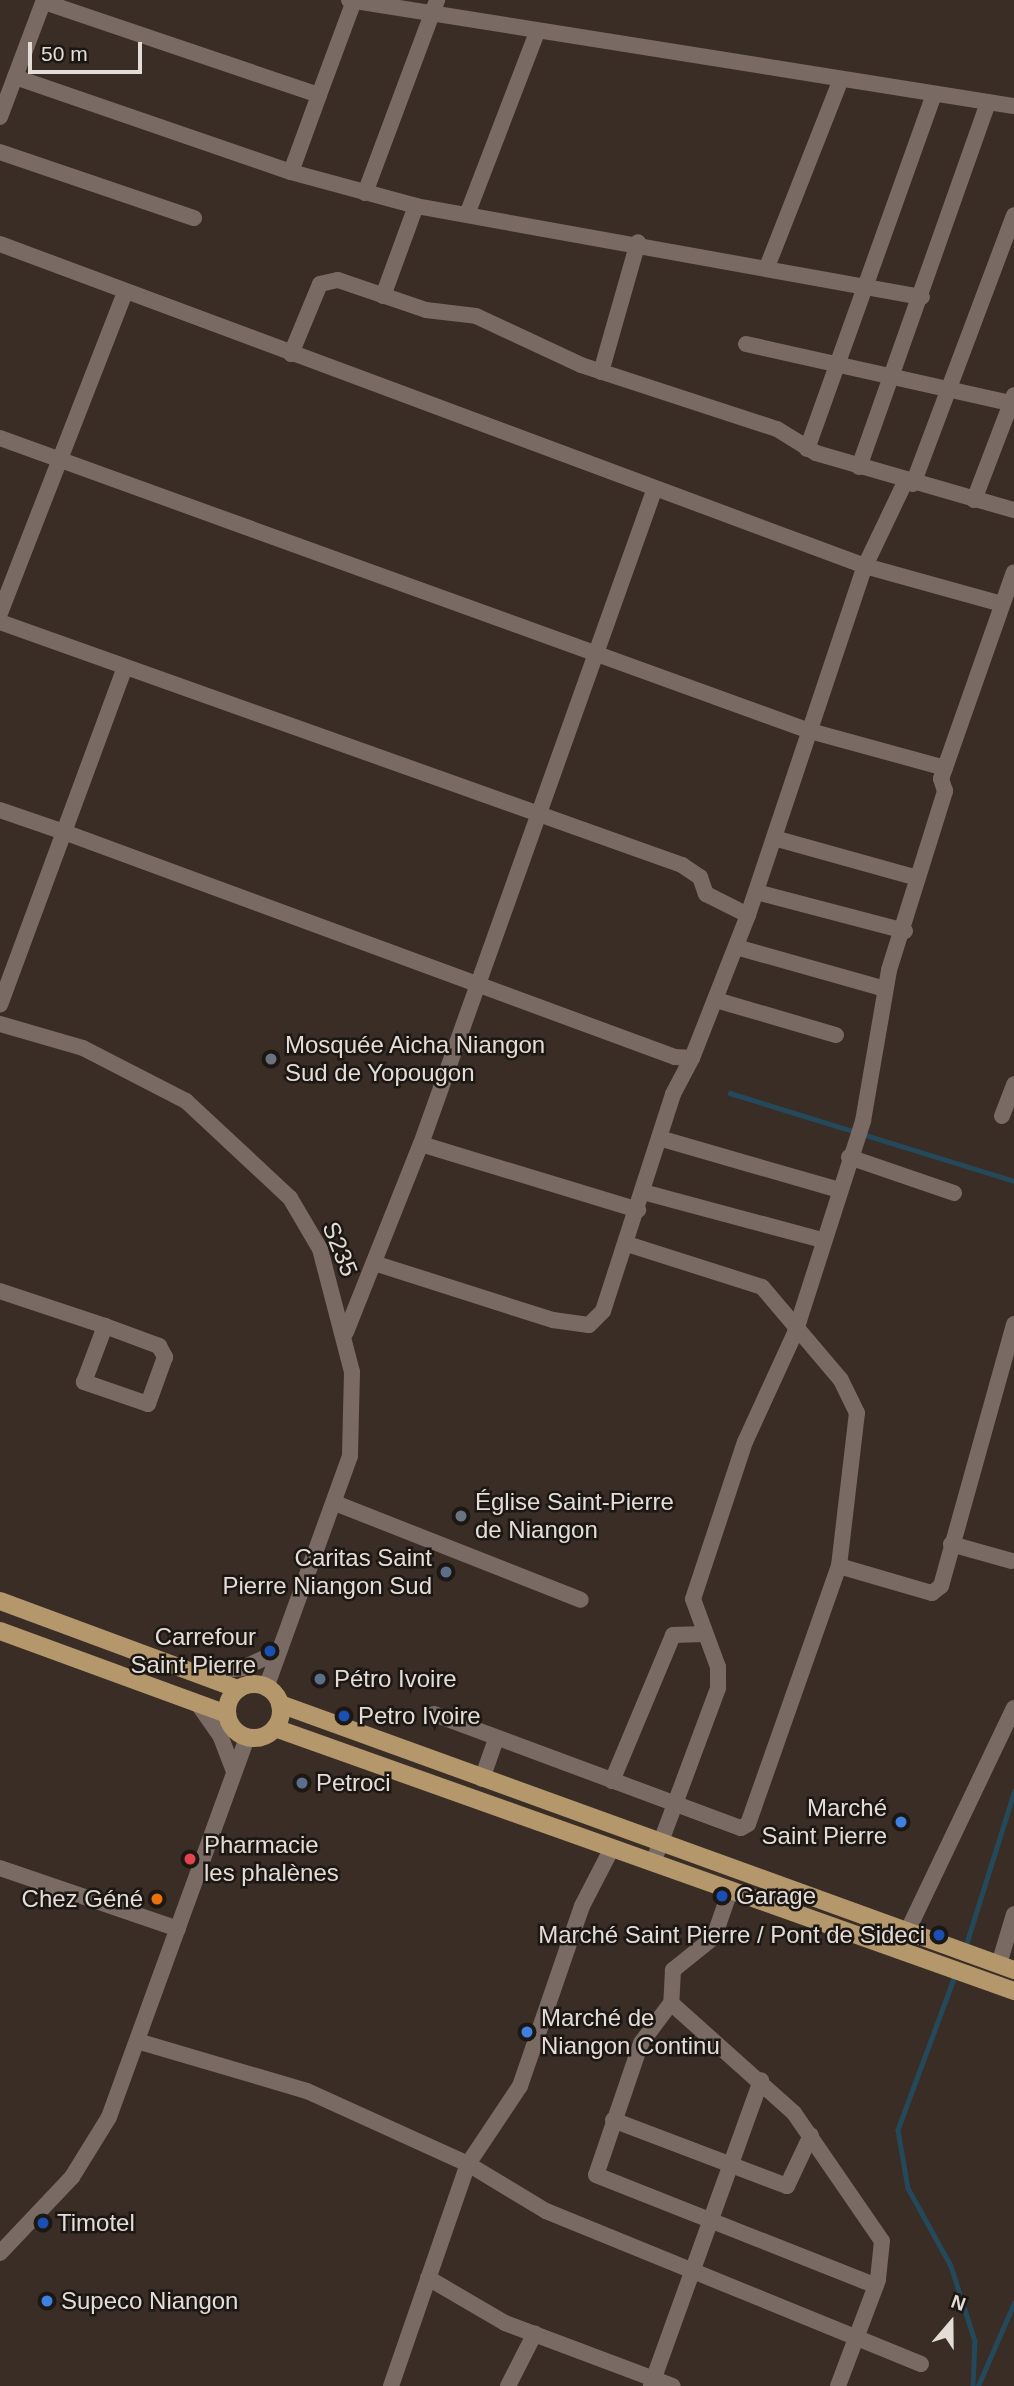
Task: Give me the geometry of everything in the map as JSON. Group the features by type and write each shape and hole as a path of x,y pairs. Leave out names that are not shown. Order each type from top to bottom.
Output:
{"main road":[{"path":"0,1601 238,1689 266,1688 280,1704 658,1843 1007,1967"},
{"path":"0,1631 227,1714 247,1738 275,1728 1014,1991"},
{"path":"227,1714 238,1689"},
{"path":"275,1728 280,1704"}],"street":[{"path":"0,117 44,1 319,94"},
{"path":"290,172 351,1 435,7 537,32 1014,106"},
{"path":"365,193 435,7"},
{"path":"468,212 537,32"},
{"path":"15,77 290,172 416,206 468,212 638,242 922,297"},
{"path":"767,267 841,79"},
{"path":"807,449 934,94"},
{"path":"859,467 922,297 988,102"},
{"path":"0,152 194,218"},
{"path":"383,296 416,206"},
{"path":"377,1264 581,1328 603,1311 627,1244 659,1138 748,915 865,566 909,483 952,387 1014,215"},
{"path":"601,372 638,242"},
{"path":"0,244 865,566 1002,604"},
{"path":"291,354 326,280 383,296 476,316 601,372 777,429 807,449 909,483 1014,510"},
{"path":"0,613 125,292"},
{"path":"746,344 837,367 1012,399 974,500"},
{"path":"0,438 600,651 810,732 944,768"},
{"path":"346,1332 377,1264 421,1144 600,651 655,488"},
{"path":"653,1863 673,1802 718,1688 718,1667 693,1599 746,1442 795,1333 836,1189 854,1143 885,989 905,931 917,878 945,791 944,768 1014,572"},
{"path":"0,622 542,810 692,870 706,894 748,915"},
{"path":"0,1005 125,667"},
{"path":"0,810 692,1058"},
{"path":"774,838 917,878"},
{"path":"756,892 905,931"},
{"path":"736,947 885,989"},
{"path":"716,1000 836,1035"},
{"name":"S235","path":"0,1024 144,1074 226,1132 290,1198 320,1249 346,1332 352,1426 335,1503 266,1688"},
{"path":"1002,1116 1014,1084"},
{"path":"659,1138 836,1189"},
{"path":"854,1143 954,1194"},
{"path":"421,1144 638,1209"},
{"path":"643,1192 822,1240"},
{"path":"434,1714 496,1739 746,1827 839,1566 857,1413 841,1380 795,1333 762,1287 627,1244"},
{"path":"0,1292 105,1326 165,1351 148,1404 84,1382 105,1326"},
{"path":"839,1566 932,1593 941,1586 1014,1324"},
{"path":"335,1503 581,1600"},
{"path":"951,1544 1012,1561"},
{"path":"612,1781 673,1635 704,1634"},
{"path":"192,1673 243,1668 278,1652"},
{"path":"198,1704 220,1735 233,1771"},
{"path":"908,1930 1014,1708"},
{"path":"0,2253 90,2150 137,2041 247,1738"},
{"path":"482,1779 496,1739"},
{"path":"391,2386 468,2164 520,2086 582,1906 612,1848"},
{"path":"0,1868 178,1929"},
{"path":"730,1891 714,1937 673,1970 671,2003 650,2023 613,2120 596,2175 712,2217 876,2286"},
{"path":"1007,1967 1014,1914"},
{"path":"671,2003 761,2080 811,2135 882,2241 876,2286 838,2386"},
{"path":"137,2041 307,2091 468,2164 533,2205 921,2364"},
{"path":"652,2382 761,2080"},
{"path":"613,2120 788,2186 811,2135"},
{"path":"428,2278 535,2333 652,2382 673,2386"},
{"path":"509,2386 535,2333"}],"waterway":[{"path":"730,1093 1014,1181"},
{"path":"965,1948 1014,1792"},
{"path":"955,1976 898,2130 908,2188 951,2266 975,2341 973,2386"},
{"path":"978,2386 1014,2303"}],"place":[{"name":"Mosquée Aicha Niangon Sud de Yopougon","path":"271,1059"},
{"name":"Église Saint-Pierre de Niangon","path":"461,1516"},
{"name":"Caritas Saint Pierre Niangon Sud","path":"446,1572"},
{"name":"Carrefour Saint Pierre","path":"270,1651"},
{"name":"Pétro Ivoire","path":"320,1679"},
{"name":"Petro Ivoire","path":"344,1716"},
{"name":"Petroci","path":"302,1783"},
{"name":"Marché Saint Pierre","path":"901,1822"},
{"name":"Pharmacie les phalènes","path":"190,1859"},
{"name":"Garage","path":"722,1896"},
{"name":"Chez Géné","path":"157,1899"},
{"name":"Marché Saint Pierre / Pont de Sideci","path":"939,1935"},
{"name":"Marché de Niangon Continu","path":"527,2032"},
{"name":"Timotel","path":"43,2223"},
{"name":"Supeco Niangon","path":"47,2301"}]}
